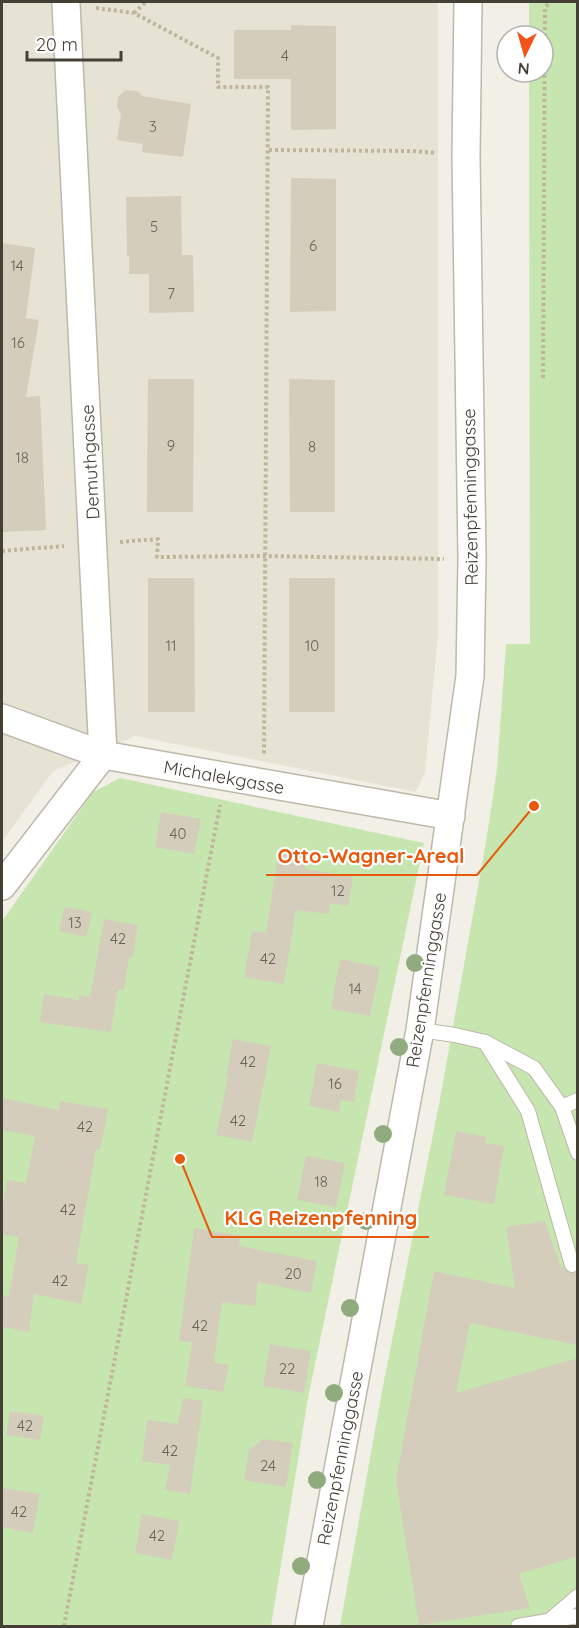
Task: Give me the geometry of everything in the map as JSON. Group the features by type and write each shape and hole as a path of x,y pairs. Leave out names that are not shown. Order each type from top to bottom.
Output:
{"street":[{"name":"Reizenpfenninggasse","path":"309,1626 420,1030 470,676 472,558 466,156 468,2"},
{"name":"Demuthgasse","path":"66,3 103,755"},
{"name":"Michalekgasse","path":"2,718 103,755 451,816"},
{"path":"2,886 103,755"}],"lane":[{"path":"420,1030 485,1042 534,1068 562,1107 578,1153"},
{"path":"485,1042 528,1111 572,1265"},
{"path":"562,1107 578,1100"},
{"path":"549,1621 578,1596"},
{"path":"518,1626 578,1616"}],"path":[{"path":"134,13 146,2"},
{"path":"543,378 545,8 550,2"},
{"path":"66,3 134,13 218,58 218,87 268,87 264,784"},
{"path":"269,150 413,151 466,156"},
{"path":"2,551 158,539 157,557 472,558"},
{"path":"64,1626 225,777"}],"shaded area":[{"path":"2,2 438,2 438,634 425,772 416,792 135,736 53,771 2,842"}],"green space":[{"path":"529,2 577,2 577,1626 340,1626 382,1391 440,1099 486,842 497,769 506,644 530,644 529,84 555,84 555,24 529,24"},
{"path":"120,778 424,843 308,1398 271,1626 2,1626 2,921 93,792"}],"building":[{"path":"291,25 336,26 336,129 291,130 291,79 234,79 234,30 291,30"},
{"path":"126,90 138,91 142,96 191,104 183,157 142,152 143,144 117,140 121,114 117,107 118,97"},
{"path":"291,178 336,179 336,311 290,312"},
{"path":"181,196 182,255 193,255 194,312 149,313 149,274 129,274 126,197"},
{"path":"2,243 35,248 26,318 39,320 26,397 40,396 46,530 2,532"},
{"path":"148,379 194,379 193,512 147,512"},
{"path":"289,379 335,380 335,512 290,512"},
{"path":"148,578 194,578 195,712 148,712"},
{"path":"289,578 335,578 335,712 289,712"},
{"path":"161,812 201,819 194,854 155,847"},
{"path":"279,850 307,854 305,869 353,877 348,906 330,903 329,914 296,910 284,984 244,977 252,931 266,933"},
{"path":"65,907 92,912 86,937 59,931"},
{"path":"104,919 138,925 133,958 129,957 124,990 118,989 111,1032 40,1022 44,994 79,1000 79,995 90,997"},
{"path":"340,959 380,967 370,1016 331,1009"},
{"path":"233,1039 271,1046 252,1142 216,1135"},
{"path":"317,1063 359,1071 354,1102 341,1100 339,1112 309,1106"},
{"path":"2,1098 59,1110 60,1101 108,1109 100,1150 96,1149 76,1263 89,1265 81,1304 34,1294 29,1332 2,1327 2,1295 9,1296 19,1237 2,1234 2,1210 7,1180 26,1183 35,1136 2,1130"},
{"path":"456,1131 487,1137 485,1143 504,1146 494,1204 444,1195"},
{"path":"306,1156 345,1163 336,1207 297,1200"},
{"path":"545,1221 561,1268 563,1267 570,1274 578,1272 578,1345 470,1323 456,1393 578,1358 578,1556 519,1574 530,1608 419,1625 396,1480 434,1271 515,1288 506,1227"},
{"path":"194,1228 241,1236 239,1246 317,1261 311,1293 258,1282 255,1306 222,1302 214,1362 229,1365 223,1392 185,1386 192,1342 179,1341"},
{"path":"270,1344 311,1351 304,1393 263,1386"},
{"path":"183,1398 203,1401 190,1494 165,1490 170,1465 142,1461 147,1420 178,1424"},
{"path":"10,1411 44,1416 40,1440 6,1435"},
{"path":"263,1439 293,1443 286,1487 244,1480 249,1450"},
{"path":"2,1488 40,1494 33,1533 2,1527"},
{"path":"142,1514 179,1521 172,1560 135,1553"}],"place":[{"name":"Otto-Wagner-Areal","path":"534,806"},
{"name":"KLG Reizenpfenning","path":"180,1159"}]}
